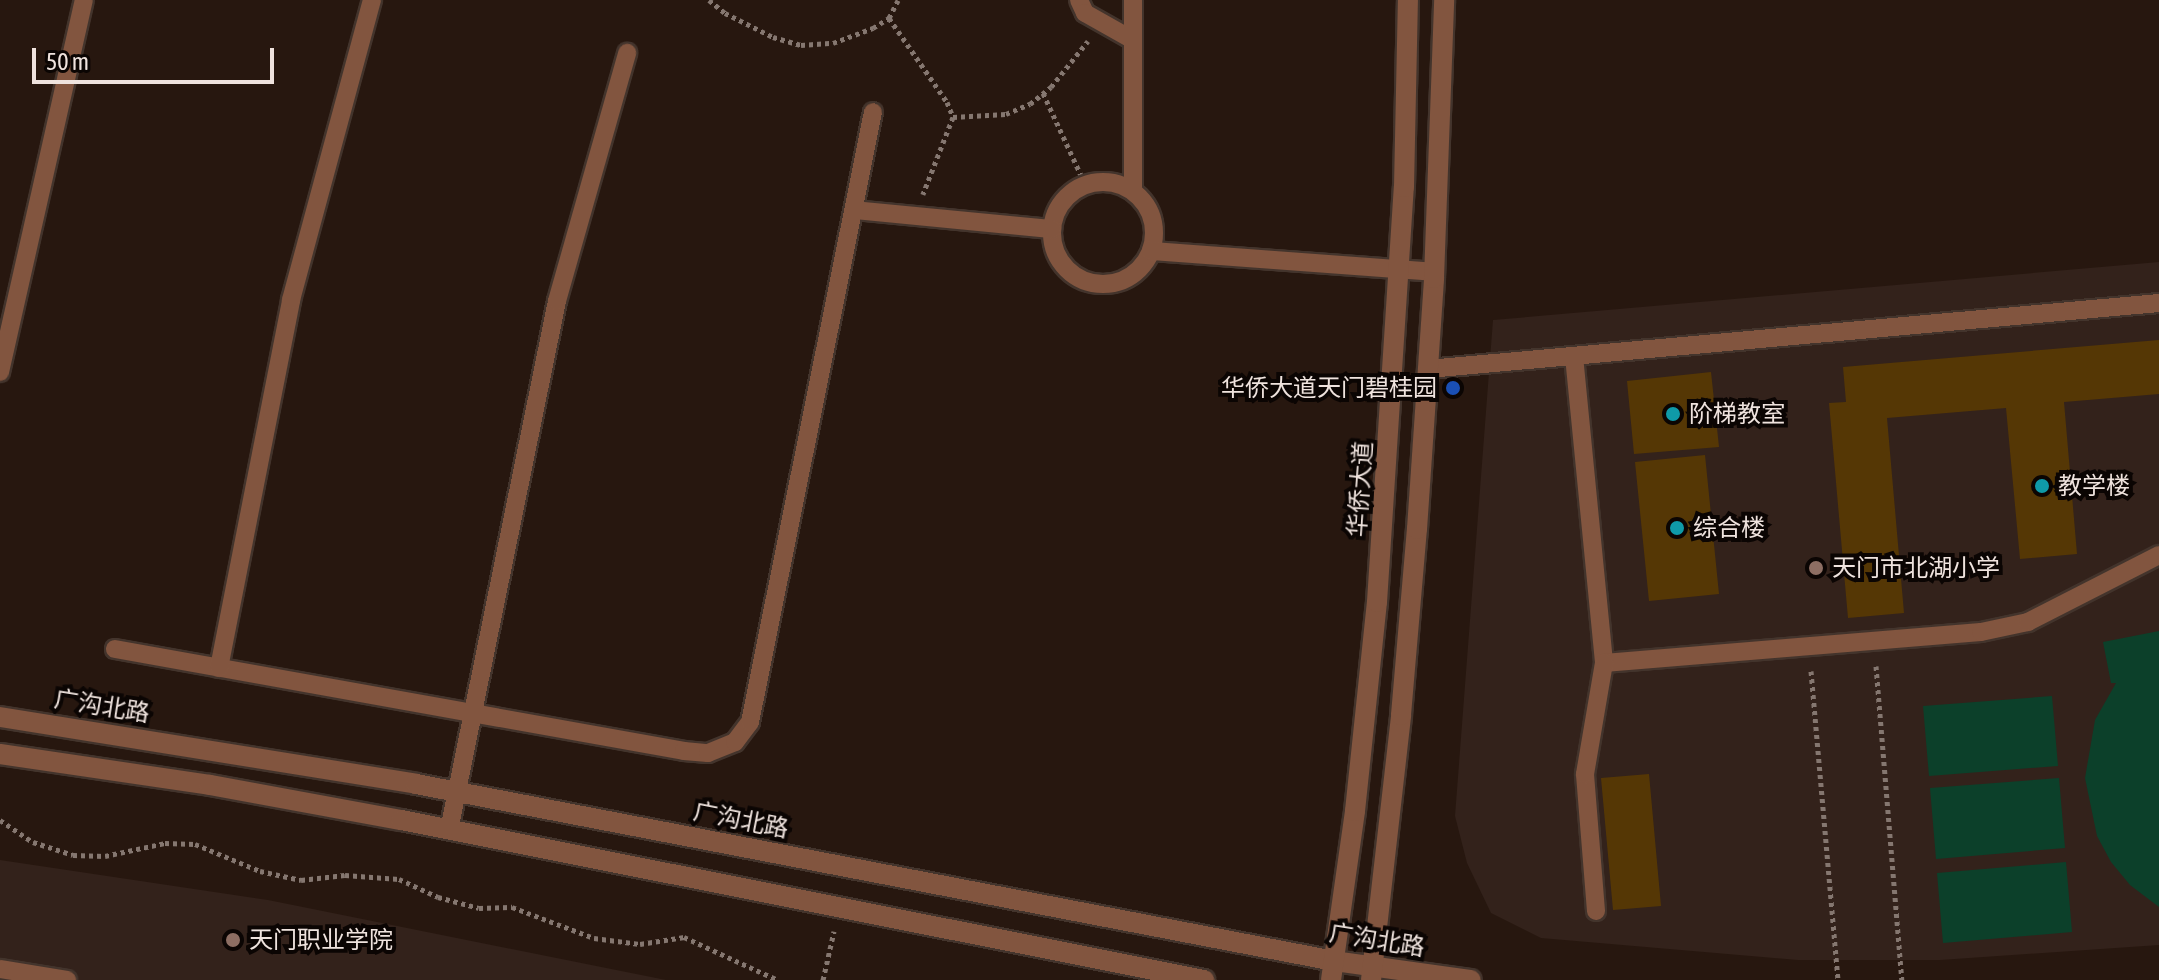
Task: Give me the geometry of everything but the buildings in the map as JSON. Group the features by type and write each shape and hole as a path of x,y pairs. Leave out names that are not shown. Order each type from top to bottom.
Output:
{"street":[{"name":"华侨大道","path":"1332,970 1355,811 1377,602 1400,270 1408,0"},
{"path":"1372,974 1401,715 1428,369 1444,0"},
{"name":"广沟北路","path":"0,717 219,750 456,792 1332,970 1471,980"},
{"path":"0,754 210,785 1204,980"}],"lane":[{"path":"0,372 84,0"},
{"path":"219,668 291,300 372,0"},
{"path":"1079,0 1085,13 1133,40"},
{"path":"1133,0 1133,191"},
{"path":"449,830 557,301 627,53"},
{"path":"115,649 684,751 708,753 735,742 750,722 873,112"},
{"path":"1101,180 1118,183 1133,191 1145,202 1152,217 1151,251 1143,266 1130,277 1096,284 1080,279 1066,269 1056,254 1052,229 1059,205 1070,192 1101,180"},
{"path":"854,210 1052,229"},
{"path":"1151,251 1434,272"},
{"path":"1428,369 2159,303"},
{"path":"1574,356 1604,663 1587,743 1585,774 1596,911"},
{"path":"1604,663 1981,632 2028,622 2159,555"},
{"path":"0,969 67,980"}],"path":[{"path":"709,0 725,13 773,37 801,45 833,43 889,18 898,0"},
{"path":"889,18 947,102 953,117 949,134 913,217"},
{"path":"953,117 1006,114 1030,104 1102,25"},
{"path":"1043,93 1085,184"},
{"path":"1874,641 1902,980"},
{"path":"1809,646 1838,980"},
{"path":"0,820 33,842 73,855 105,856 165,843 195,844 260,871 301,880 345,875 399,879 438,897 479,908 512,907 594,938 640,944 684,937 778,980"},
{"path":"823,980 829,968 837,910"}],"shaded area":[{"name":"天门市北湖小学","path":"2159,262 2159,945 1940,960 1798,960 1541,938 1491,913 1467,863 1455,816 1493,320"},
{"name":"天门职业学院","path":"0,860 268,900 666,980 0,980"}],"green space":[{"path":"2159,631 2159,907 2130,885 2111,862 2097,836 2085,778 2095,720 2116,683 2111,683 2103,642"},
{"path":"2052,696 2058,766 1929,776 1923,706"},
{"path":"2059,778 2065,848 1936,859 1930,788"},
{"path":"2066,862 2072,932 1943,943 1937,873"}],"place":[{"name":"华侨大道天门碧桂园","path":"1453,388"},
{"name":"阶梯教室","path":"1673,414"},
{"name":"教学楼","path":"2042,486"},
{"name":"综合楼","path":"1677,528"},
{"name":"天门市北湖小学","path":"1816,568"},
{"name":"天门职业学院","path":"233,940"}]}
